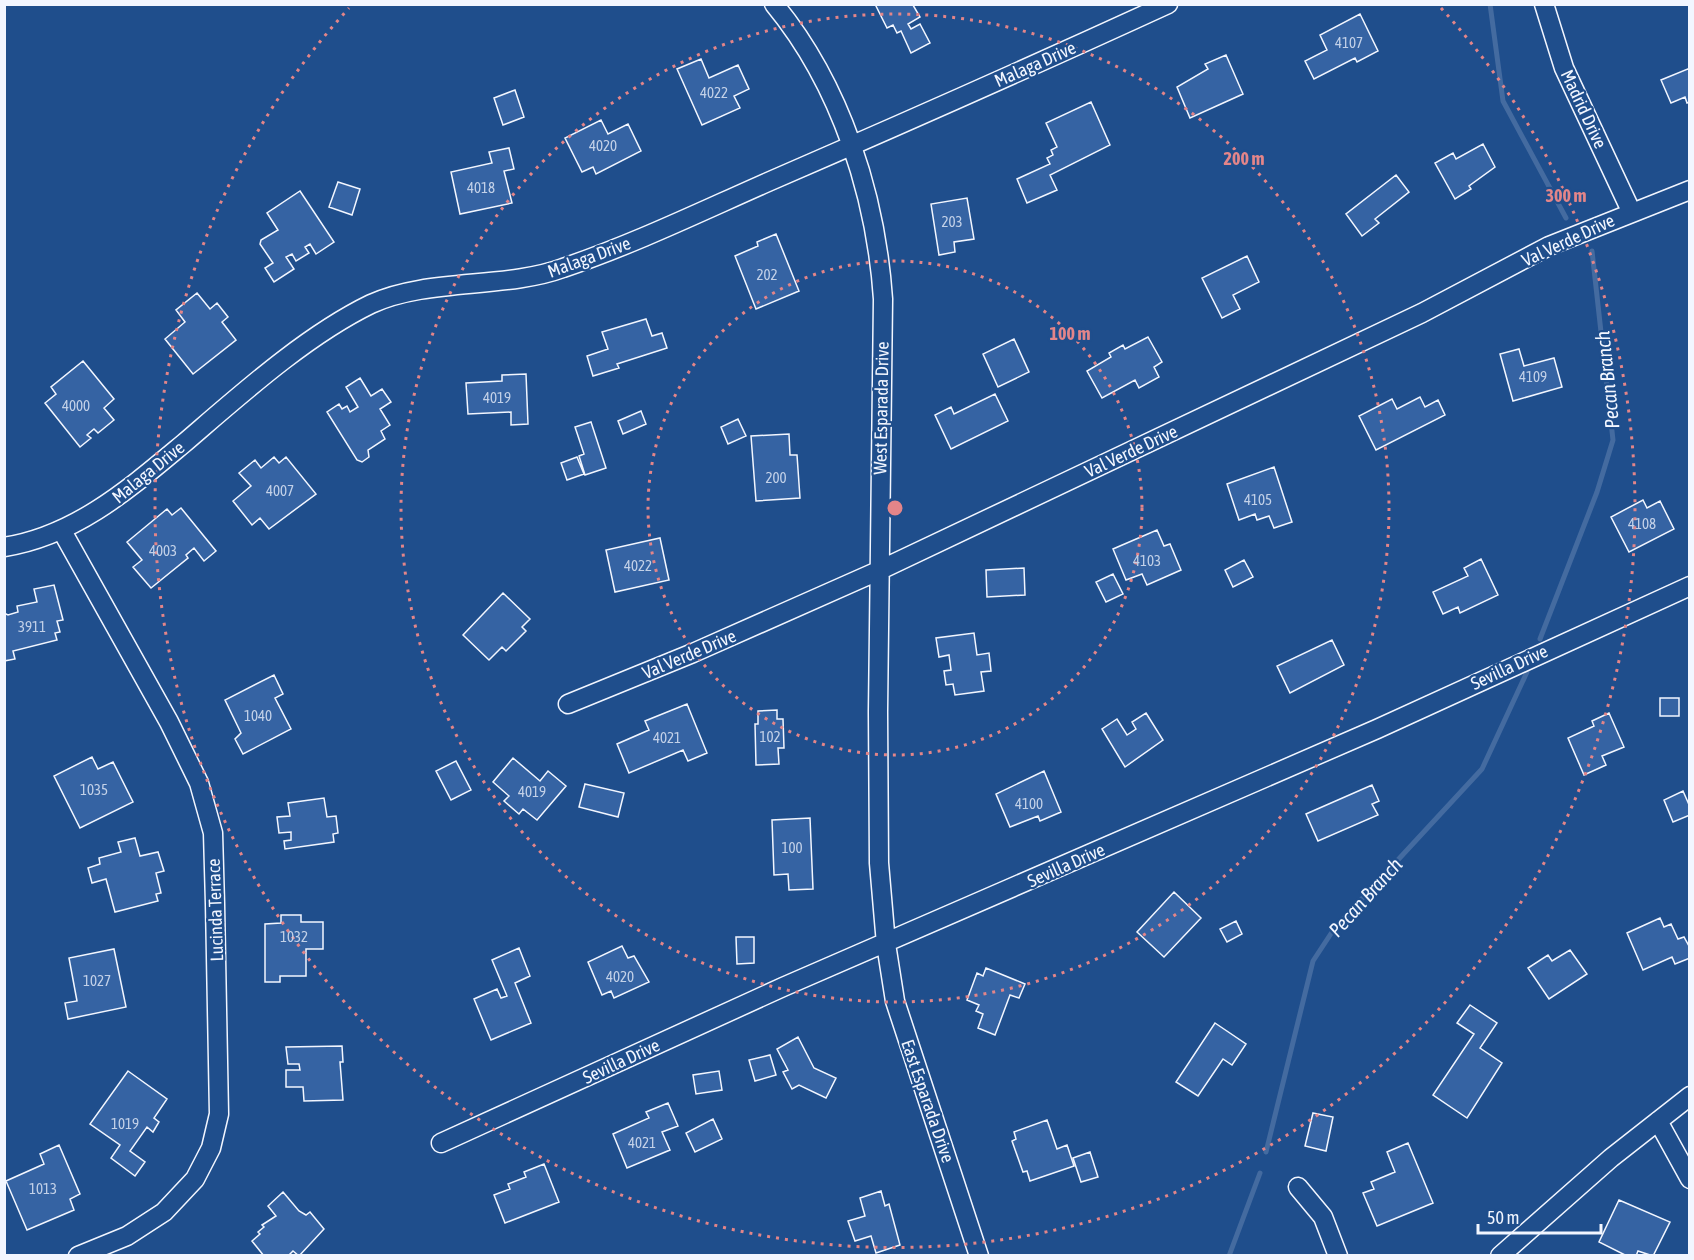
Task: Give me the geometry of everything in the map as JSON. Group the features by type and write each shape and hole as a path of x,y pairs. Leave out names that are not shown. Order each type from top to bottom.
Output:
{"street":[{"name":"West Esparada Drive","path":"774,4 815,65 851,146 874,228 882,291 878,571 879,862 886,944"},
{"name":"Malaga Drive","path":"4,547 24,544 62,531 106,506 250,387 339,321 376,302 425,290 536,276 560,270 688,219 1168,4"},
{"name":"Madrid Drive","path":"1544,4 1564,68 1631,211"},
{"name":"Val Verde Drive","path":"568,704 693,653 878,571 1422,313 1549,246 1631,211 1689,190"},
{"name":"Lucinda Terrace","path":"62,531 169,722 199,783 213,833 215,904 219,1114 211,1148 195,1179 164,1212 127,1236 78,1256"},
{"name":"Sevilla Drive","path":"441,1143 783,987 1377,729 1689,586"},
{"name":"East Esparada Drive","path":"886,944 895,1001 979,1256"},
{"path":"1500,1256 1611,1158 1689,1096"},
{"path":"1658,1121 1689,1179"},
{"path":"1298,1187 1323,1217 1338,1256"}],"building":[{"path":"875,4 913,5 920,17 908,24 911,29 920,24 930,43 911,53 901,31 897,33 893,25 887,28"},
{"path":"1360,14 1378,51 1357,62 1355,58 1314,79 1305,61 1327,50 1320,35"},
{"path":"1226,55 1243,94 1190,118 1177,87 1208,69 1205,64"},
{"path":"701,59 709,78 738,65 749,89 734,96 740,108 702,125 677,69"},
{"path":"1690,68 1690,102 1687,103 1685,97 1671,103 1661,80"},
{"path":"515,90 524,117 503,125 494,98"},
{"path":"1091,102 1110,145 1050,175 1057,190 1027,203 1017,179 1050,164 1047,158 1053,155 1051,150 1057,147 1046,123"},
{"path":"601,120 608,134 628,124 641,151 596,174 593,167 582,172 565,138"},
{"path":"1483,144 1495,167 1469,186 1471,189 1455,199 1435,163 1453,153 1456,159"},
{"path":"509,148 514,169 504,171 512,203 460,214 451,172 492,163 489,152"},
{"path":"1396,175 1409,192 1375,219 1379,223 1362,236 1346,214"},
{"path":"338,182 360,189 352,215 329,207"},
{"path":"300,191 334,242 316,254 310,244 305,247 309,253 296,261 292,254 286,257 294,269 274,282 265,268 273,263 260,244 261,240 278,230 267,213"},
{"path":"967,198 974,239 954,242 955,252 939,255 931,204"},
{"path":"776,234 799,291 756,309 735,256 758,246 757,242"},
{"path":"1247,256 1259,282 1233,295 1240,309 1222,318 1202,278"},
{"path":"197,293 210,309 217,303 228,317 222,322 236,340 193,374 165,339 185,322 176,310"},
{"path":"646,319 652,336 662,333 667,348 617,364 619,368 593,376 587,356 608,349 602,332"},
{"path":"1148,337 1162,362 1154,367 1159,377 1139,388 1135,380 1102,398 1087,371 1111,357 1109,353 1123,345 1125,349"},
{"path":"1014,339 1029,372 998,387 983,354"},
{"path":"1519,349 1524,366 1554,358 1562,387 1513,401 1500,354"},
{"path":"83,361 114,399 104,408 114,420 98,433 94,429 87,435 91,438 80,447 45,403 56,394 51,387"},
{"path":"526,374 528,424 511,425 511,412 468,414 466,383 502,381 502,375"},
{"path":"360,378 371,396 382,389 391,402 380,409 390,425 381,431 385,439 368,450 369,457 362,462 357,460 327,412 339,404 342,409 347,406 350,412 358,407 346,387"},
{"path":"995,394 1008,421 951,449 935,415 951,407 954,414"},
{"path":"1420,397 1425,407 1438,400 1445,415 1376,450 1359,416 1392,399 1397,409"},
{"path":"641,411 646,424 623,434 618,421"},
{"path":"738,419 746,436 728,444 721,427"},
{"path":"591,422 606,468 585,475 579,456 584,454 575,427"},
{"path":"789,434 790,455 797,455 800,498 756,501 751,436"},
{"path":"274,457 279,463 286,457 316,494 269,529 260,518 252,525 233,501 251,486 239,473 255,460 261,468"},
{"path":"577,457 584,474 567,480 561,463"},
{"path":"1274,467 1292,522 1274,528 1269,516 1257,520 1255,514 1239,520 1227,484"},
{"path":"1643,500 1647,508 1660,501 1674,529 1629,552 1611,517"},
{"path":"181,508 216,551 204,561 194,548 186,555 188,558 151,588 133,567 142,560 127,542 167,509 172,515"},
{"path":"1157,530 1164,546 1170,544 1181,570 1147,585 1142,574 1126,580 1113,549"},
{"path":"660,538 669,580 615,592 606,550"},
{"path":"1481,559 1498,595 1460,613 1458,607 1443,614 1433,592 1468,576 1464,568"},
{"path":"1244,560 1253,577 1233,587 1225,570"},
{"path":"1024,568 1025,595 987,597 986,570"},
{"path":"1113,574 1123,594 1106,602 1096,582"},
{"path":"54,585 63,620 57,621 60,632 55,633 57,640 13,651 15,659 4,661 4,613 8,615 18,612 17,606 37,602 34,589"},
{"path":"503,593 530,619 522,627 526,631 506,651 502,647 489,660 463,635"},
{"path":"974,633 977,655 989,653 991,671 981,672 984,691 955,695 953,684 946,685 944,671 951,670 949,655 939,657 936,638"},
{"path":"1332,640 1344,665 1290,693 1277,666"},
{"path":"274,675 283,694 275,698 291,729 243,754 235,739 241,733 225,700"},
{"path":"1660,698 1679,698 1679,716 1660,716"},
{"path":"687,704 707,753 688,761 683,750 629,773 617,744 649,730 645,721"},
{"path":"777,710 777,719 783,719 784,748 778,748 779,764 756,765 755,724 758,724 758,711"},
{"path":"1146,713 1163,740 1125,767 1102,729 1117,719 1127,735 1136,729 1132,722"},
{"path":"1609,713 1624,747 1602,756 1606,765 1584,775 1568,738 1594,726 1592,721"},
{"path":"92,757 98,769 113,762 133,802 80,828 54,776"},
{"path":"513,758 540,781 548,771 566,786 537,820 523,809 519,814 504,801 509,796 493,782"},
{"path":"456,761 471,790 451,800 436,771"},
{"path":"1044,771 1061,812 1040,821 1038,816 1010,827 996,794"},
{"path":"585,784 624,793 618,817 579,807"},
{"path":"1372,785 1379,801 1372,804 1378,815 1318,841 1306,814"},
{"path":"1683,791 1690,807 1690,815 1673,822 1664,800"},
{"path":"324,798 327,817 336,816 338,833 333,834 334,842 285,849 284,841 291,840 291,832 279,833 277,817 290,816 288,803"},
{"path":"810,818 813,889 789,890 788,874 774,875 772,820"},
{"path":"135,838 140,856 158,852 164,871 156,873 161,893 156,894 158,901 115,912 106,879 92,883 88,868 100,864 99,858 121,852 118,842"},
{"path":"1174,892 1201,918 1164,957 1137,932"},
{"path":"281,915 301,915 301,922 323,922 323,949 306,949 306,976 280,976 280,982 265,982 265,924 281,923"},
{"path":"1660,918 1664,927 1671,924 1678,939 1684,937 1690,948 1690,958 1675,964 1672,957 1643,970 1627,933"},
{"path":"1236,921 1242,934 1227,942 1220,929"},
{"path":"736,937 754,937 754,963 737,964"},
{"path":"622,946 628,958 634,956 649,982 614,998 611,991 602,995 588,962"},
{"path":"519,948 530,976 515,983 531,1023 491,1040 474,999 497,989 501,998 507,996 492,960"},
{"path":"114,949 126,1007 68,1019 65,1003 77,1001 69,958"},
{"path":"1570,950 1587,974 1549,999 1528,968 1548,955 1552,961"},
{"path":"986,968 1025,984 1019,998 1010,995 995,1035 978,1028 983,1014 976,1011 979,1005 967,1000 977,973 983,976"},
{"path":"1470,1005 1497,1023 1480,1048 1502,1063 1467,1118 1433,1095 1474,1034 1457,1023"},
{"path":"1215,1023 1246,1044 1232,1065 1223,1059 1198,1096 1176,1082"},
{"path":"798,1037 814,1068 836,1078 826,1098 799,1085 792,1089 783,1072 788,1070 777,1049"},
{"path":"342,1046 343,1062 340,1062 343,1100 304,1101 303,1087 286,1087 286,1070 300,1070 299,1064 288,1064 286,1047"},
{"path":"770,1055 776,1075 755,1081 749,1060"},
{"path":"128,1071 167,1099 154,1118 159,1122 153,1132 147,1127 130,1151 145,1162 135,1176 111,1158 120,1145 90,1124"},
{"path":"719,1071 722,1090 696,1094 693,1075"},
{"path":"668,1103 678,1126 662,1132 670,1150 627,1168 613,1134 649,1118 646,1112"},
{"path":"1313,1113 1333,1117 1326,1151 1305,1146"},
{"path":"713,1119 722,1139 695,1152 686,1133"},
{"path":"1047,1120 1057,1149 1067,1145 1074,1166 1030,1181 1027,1171 1023,1172 1012,1141 1016,1139 1014,1132"},
{"path":"1408,1143 1433,1203 1377,1226 1363,1193 1374,1189 1371,1182 1395,1172 1387,1152"},
{"path":"59,1145 80,1194 70,1199 74,1210 27,1230 6,1181 44,1164 40,1154"},
{"path":"1090,1152 1098,1177 1081,1182 1073,1158"},
{"path":"544,1164 559,1202 505,1223 494,1195 510,1189 508,1184 526,1177 524,1172"},
{"path":"881,1191 885,1206 889,1204 900,1245 876,1253 871,1236 855,1241 848,1221 865,1216 860,1198"},
{"path":"283,1192 299,1211 306,1215 310,1212 324,1229 299,1256 293,1251 288,1256 264,1256 252,1241 260,1234 258,1232 264,1227 262,1225 276,1216 268,1206"},
{"path":"1619,1200 1670,1222 1653,1256 1638,1251 1636,1256 1627,1256 1599,1242"}],"waterway":[{"name":"Pecan Branch","path":"1490,4 1503,101 1566,218"},
{"name":"Pecan Branch","path":"1540,639 1597,492 1613,440 1592,251"},
{"name":"Pecan Branch","path":"1266,1152 1313,961 1334,929 1482,769 1527,672"},
{"name":"Pecan Branch","path":"1229,1256 1260,1173"}]}
